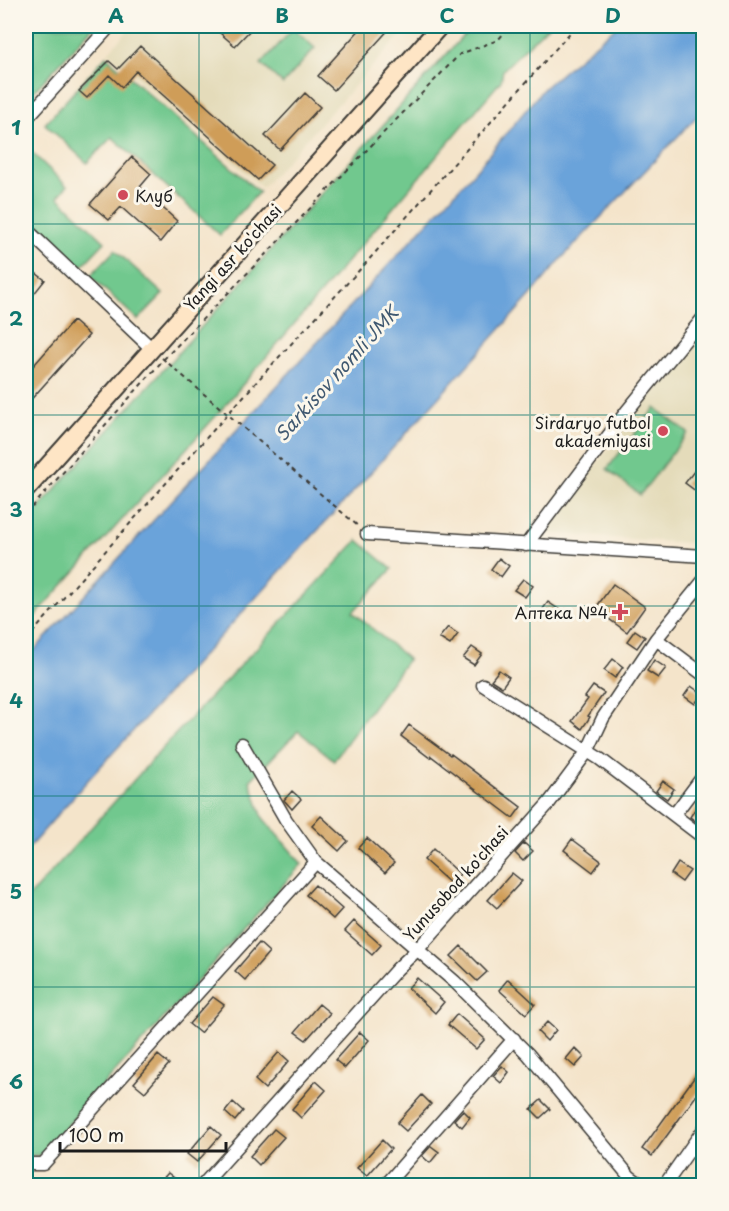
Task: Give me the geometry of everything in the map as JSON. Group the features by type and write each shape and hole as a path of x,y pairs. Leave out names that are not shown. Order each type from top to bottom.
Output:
{"street":[{"path":"26,119 111,26"},
{"name":"Yangi asr ko'chasi","path":"26,490 157,353 440,26"},
{"path":"26,229 157,353"},
{"path":"526,545 627,411 704,316"},
{"path":"367,534 704,556"},
{"name":"Yunusobod ko'chasi","path":"202,1185 549,803 587,752 603,718 656,639 704,580"},
{"path":"656,639 704,675"},
{"path":"483,685 600,759 704,838"},
{"path":"242,744 286,820 316,862 455,982 514,1039 630,1177 643,1185"},
{"path":"674,815 704,775"},
{"path":"26,1164 43,1164 316,862"},
{"path":"385,1185 514,1039"},
{"path":"664,1185 701,1137"}],"path":[{"path":"26,514 157,353 460,54 498,40 510,26"},
{"path":"26,640 230,415 576,26"},
{"path":"157,353 367,534"}],"shaded area":[{"path":"132,26 409,26 262,188 108,52"},
{"name":"Sirdaryo futbol akademiyasi","path":"703,329 703,544 542,533"}],"green space":[{"path":"26,26 94,26 26,100"},
{"path":"472,26 548,26 503,70 501,81 216,416 26,626 26,522"},
{"path":"293,29 315,48 283,84 261,64"},
{"path":"106,56 259,192 220,235 112,137 87,163 45,124"},
{"path":"26,147 67,186 58,197 105,242 81,267 26,217"},
{"path":"115,250 163,294 138,320 90,276"},
{"path":"655,408 688,433 640,495 607,469"},
{"path":"358,540 392,569 353,612 408,659 334,760 298,731 250,781 263,818 302,864 41,1155 26,1156 26,900 170,740"}],"water":[{"name":"Sarkisov nomli JMK","path":"617,26 703,26 703,110 562,258 356,489 88,780 26,851 26,659 476,170 544,88"}],"building":[{"path":"212,26 254,26 235,46"},
{"path":"363,26 392,26 334,90 318,76"},
{"path":"140,46 272,165 258,180 136,71 122,87 109,75 87,98 79,91 109,61 118,69"},
{"path":"305,93 320,107 280,150 265,136"},
{"name":"Клуб","path":"132,157 151,174 140,187 177,221 160,242 121,207 109,220 90,204"},
{"path":"33,271 45,280 33,295 26,289 26,280"},
{"path":"73,321 89,335 26,405 26,374"},
{"path":"704,458 704,497 685,483"},
{"path":"499,558 509,566 501,577 491,569"},
{"path":"523,579 533,586 525,597 514,590"},
{"path":"613,584 645,607 627,632 595,609"},
{"path":"548,602 558,609 550,620 540,613"},
{"path":"448,627 458,634 450,645 439,638"},
{"path":"635,630 645,637 637,648 627,641"},
{"path":"472,647 482,654 474,665 463,658"},
{"path":"613,659 623,667 615,678 604,670"},
{"path":"654,660 666,668 658,678 647,671"},
{"path":"499,670 509,677 502,687 491,680"},
{"path":"593,686 604,693 582,729 572,721 588,699 585,697"},
{"path":"691,686 702,694 695,704 684,696"},
{"path":"409,725 521,807 513,818 401,736"},
{"path":"663,781 674,789 667,799 656,791"},
{"path":"292,791 301,799 292,809 284,800"},
{"path":"697,806 704,811 704,827 690,817"},
{"path":"321,816 348,841 339,851 312,826"},
{"path":"367,838 394,863 385,873 358,848"},
{"path":"572,839 601,861 593,872 564,850"},
{"path":"524,843 533,851 523,861 515,853"},
{"path":"433,849 460,874 451,884 424,860"},
{"path":"678,863 690,871 682,882 671,874"},
{"path":"512,873 522,881 497,908 488,900"},
{"path":"315,885 342,909 333,919 306,895"},
{"path":"354,921 381,945 372,955 345,931"},
{"path":"259,943 269,952 245,980 235,971"},
{"path":"461,946 487,972 477,981 451,956"},
{"path":"417,978 444,1002 435,1013 408,988"},
{"path":"508,979 535,1004 526,1014 499,990"},
{"path":"213,997 224,1005 200,1033 189,1024"},
{"path":"319,1004 330,1013 306,1040 295,1032"},
{"path":"457,1014 485,1039 476,1049 448,1025"},
{"path":"547,1022 556,1030 547,1041 538,1032"},
{"path":"360,1032 369,1040 345,1068 335,1060"},
{"path":"575,1048 584,1057 575,1067 566,1059"},
{"path":"279,1052 289,1061 265,1089 255,1080"},
{"path":"158,1055 169,1064 145,1092 134,1083"},
{"path":"704,1064 704,1085 652,1156 642,1149"},
{"path":"502,1066 509,1072 501,1083 493,1076"},
{"path":"316,1081 326,1090 301,1118 292,1109"},
{"path":"422,1095 431,1104 406,1131 397,1123"},
{"path":"541,1100 550,1109 540,1118 531,1109"},
{"path":"233,1102 243,1111 235,1121 225,1112"},
{"path":"463,1110 470,1117 462,1127 454,1120"},
{"path":"211,1126 221,1135 197,1162 187,1154"},
{"path":"274,1129 284,1137 259,1165 250,1156"},
{"path":"382,1140 391,1149 367,1176 357,1168"},
{"path":"431,1146 439,1152 430,1163 422,1156"},
{"path":"168,1173 183,1185 157,1185"}],"place":[{"name":"Клуб","path":"123,195"},
{"name":"Sirdaryo futbol akademiyasi","path":"663,431"},
{"name":"Аптека №4","path":"620,612"}]}
